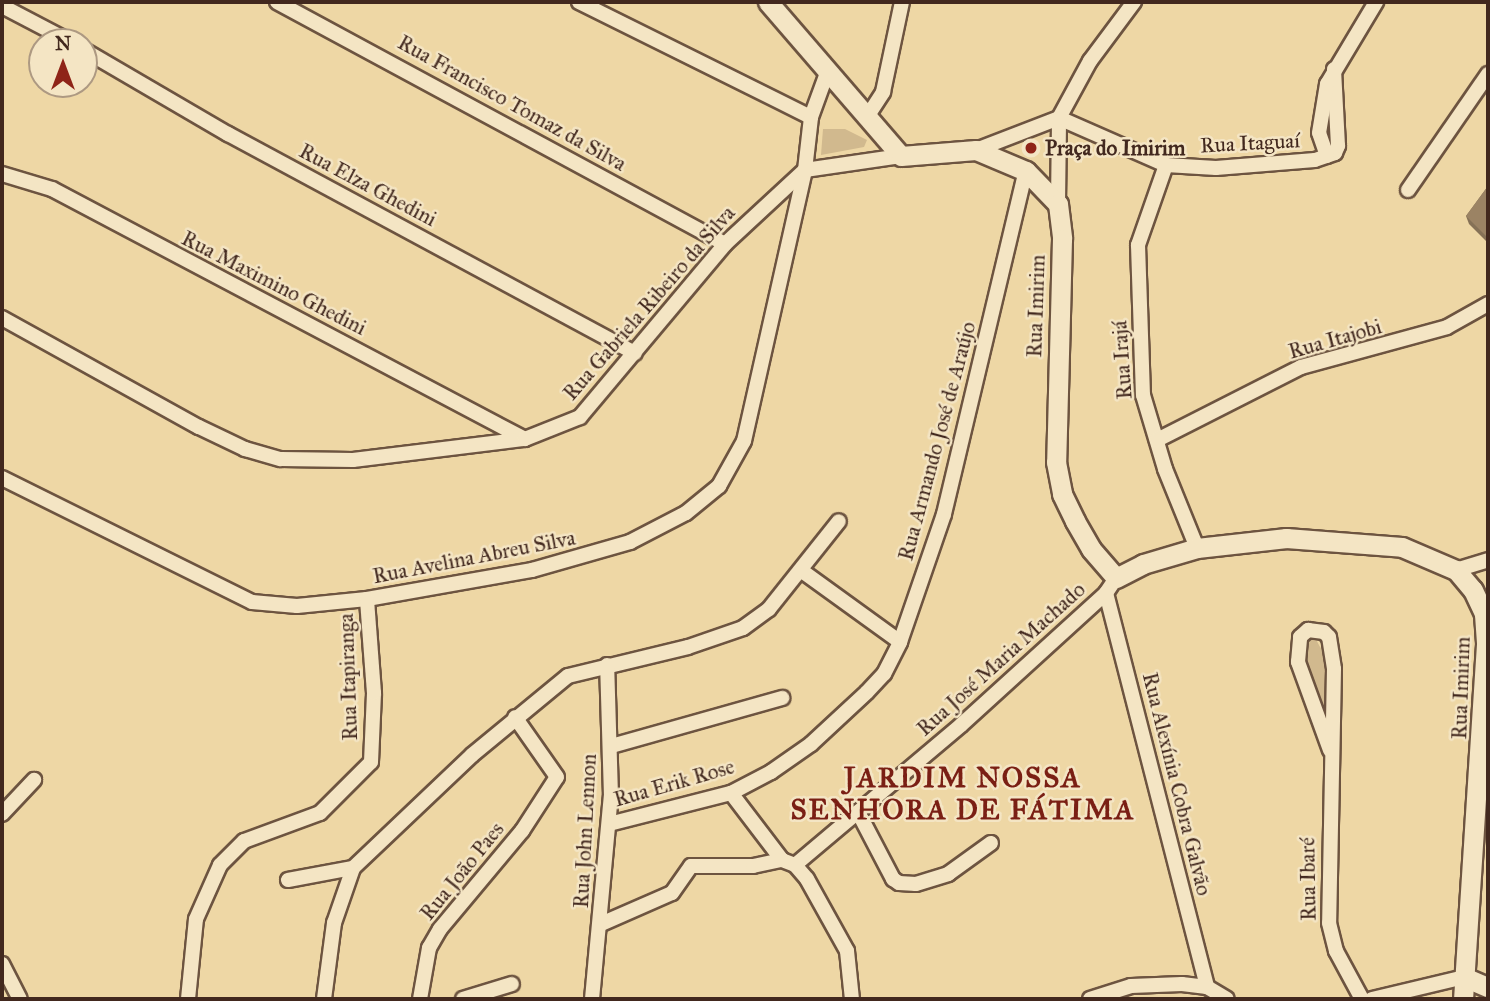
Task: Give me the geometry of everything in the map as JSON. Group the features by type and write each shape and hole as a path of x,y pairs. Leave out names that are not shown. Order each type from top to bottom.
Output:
{"street":[{"name":"Rua Francisco Tomaz da Silva","path":"277,2 724,244"},
{"path":"579,2 811,117"},
{"path":"768,2 827,74 901,156"},
{"path":"867,117 883,92 902,2"},
{"path":"1058,204 1059,118 1078,80 1134,2"},
{"name":"Rua Itaguaí","path":"1326,156 1320,147 1320,115 1334,69 1376,2"},
{"path":"2,6 44,28"},
{"name":"Rua Elza Ghedini","path":"98,58 228,134 635,353"},
{"name":"Rua Itaguaí","path":"1059,118 1166,165 1216,168 1326,156 1335,153 1340,136 1334,69"},
{"name":"Rua Avelina Abreu Silva","path":"2,478 252,602 297,606 367,599 532,570 631,542 687,513 719,486 744,441 805,170 811,117 827,74"},
{"path":"1408,190 1488,74"},
{"path":"805,170 901,156 976,150 1059,118"},
{"path":"976,150 1026,171 1058,204"},
{"name":"Rua Irajá","path":"1166,165 1138,245 1143,395 1197,548"},
{"name":"Rua Gabriela Ribeiro da Silva","path":"2,318 200,427 245,449 281,459 353,460 525,439 580,417 724,244 805,170"},
{"name":"Rua Armando José de Araújo","path":"900,642 944,514 1026,171"},
{"name":"Rua Maximino Ghedini","path":"2,174 52,189 525,439"},
{"name":"Rua Imirim","path":"1058,204 1062,239 1056,462 1062,494 1111,585"},
{"name":"Rua Itajobi","path":"1157,440 1301,367 1447,327 1488,304"},
{"path":"324,999 334,923 354,867 515,717 568,676 688,647 743,628 769,609 839,521"},
{"path":"1111,585 1143,564 1197,548 1286,538 1341,540 1402,547 1456,570 1488,560"},
{"path":"802,570 900,642"},
{"name":"Rua Imirim","path":"1456,570 1484,614 1486,721 1463,999"},
{"name":"Rua José Maria Machado","path":"789,862 858,813 1111,585"},
{"name":"Rua Alexínia Cobra Galvão","path":"1111,585 1207,987"},
{"name":"Rua Itapiranga","path":"188,999 196,919 220,865 244,841 320,813 371,762 374,693 367,599"},
{"name":"Rua Ibaré","path":"1329,750 1299,671 1297,647 1308,630 1324,632 1331,648 1329,923 1336,951 1363,999"},
{"name":"Rua Erik Rose","path":"609,824 731,793 811,744 884,674 900,642"},
{"name":"Rua John Lennon","path":"592,999 609,824 611,746 607,665"},
{"path":"611,746 782,698"},
{"name":"Rua João Paes","path":"420,999 429,948 440,929 523,831 557,777 515,717"},
{"path":"2,814 34,780"},
{"path":"731,793 789,862 847,951 852,999"},
{"path":"858,813 899,883 916,884 948,874 991,843"},
{"path":"601,924 672,894 691,866 753,866 789,862"},
{"path":"288,880 354,867"},
{"path":"2,964 20,999"},
{"path":"1372,999 1464,976 1488,987"},
{"path":"463,999 512,984"},
{"path":"1090,999 1131,986 1207,987 1227,999"}],"shaded area":[{"path":"823,129 845,129 867,140 864,147 821,155"},
{"path":"1314,636 1325,656 1326,724 1303,665 1304,640"}],"building":[{"path":"1488,186 1488,238 1466,216"}],"place":[{"name":"Praça do Imirim","path":"1031,148"}],"district":[{"name":"JARDIM NOSSA SENHORA DE FÁTIMA","path":"963,794"}]}
